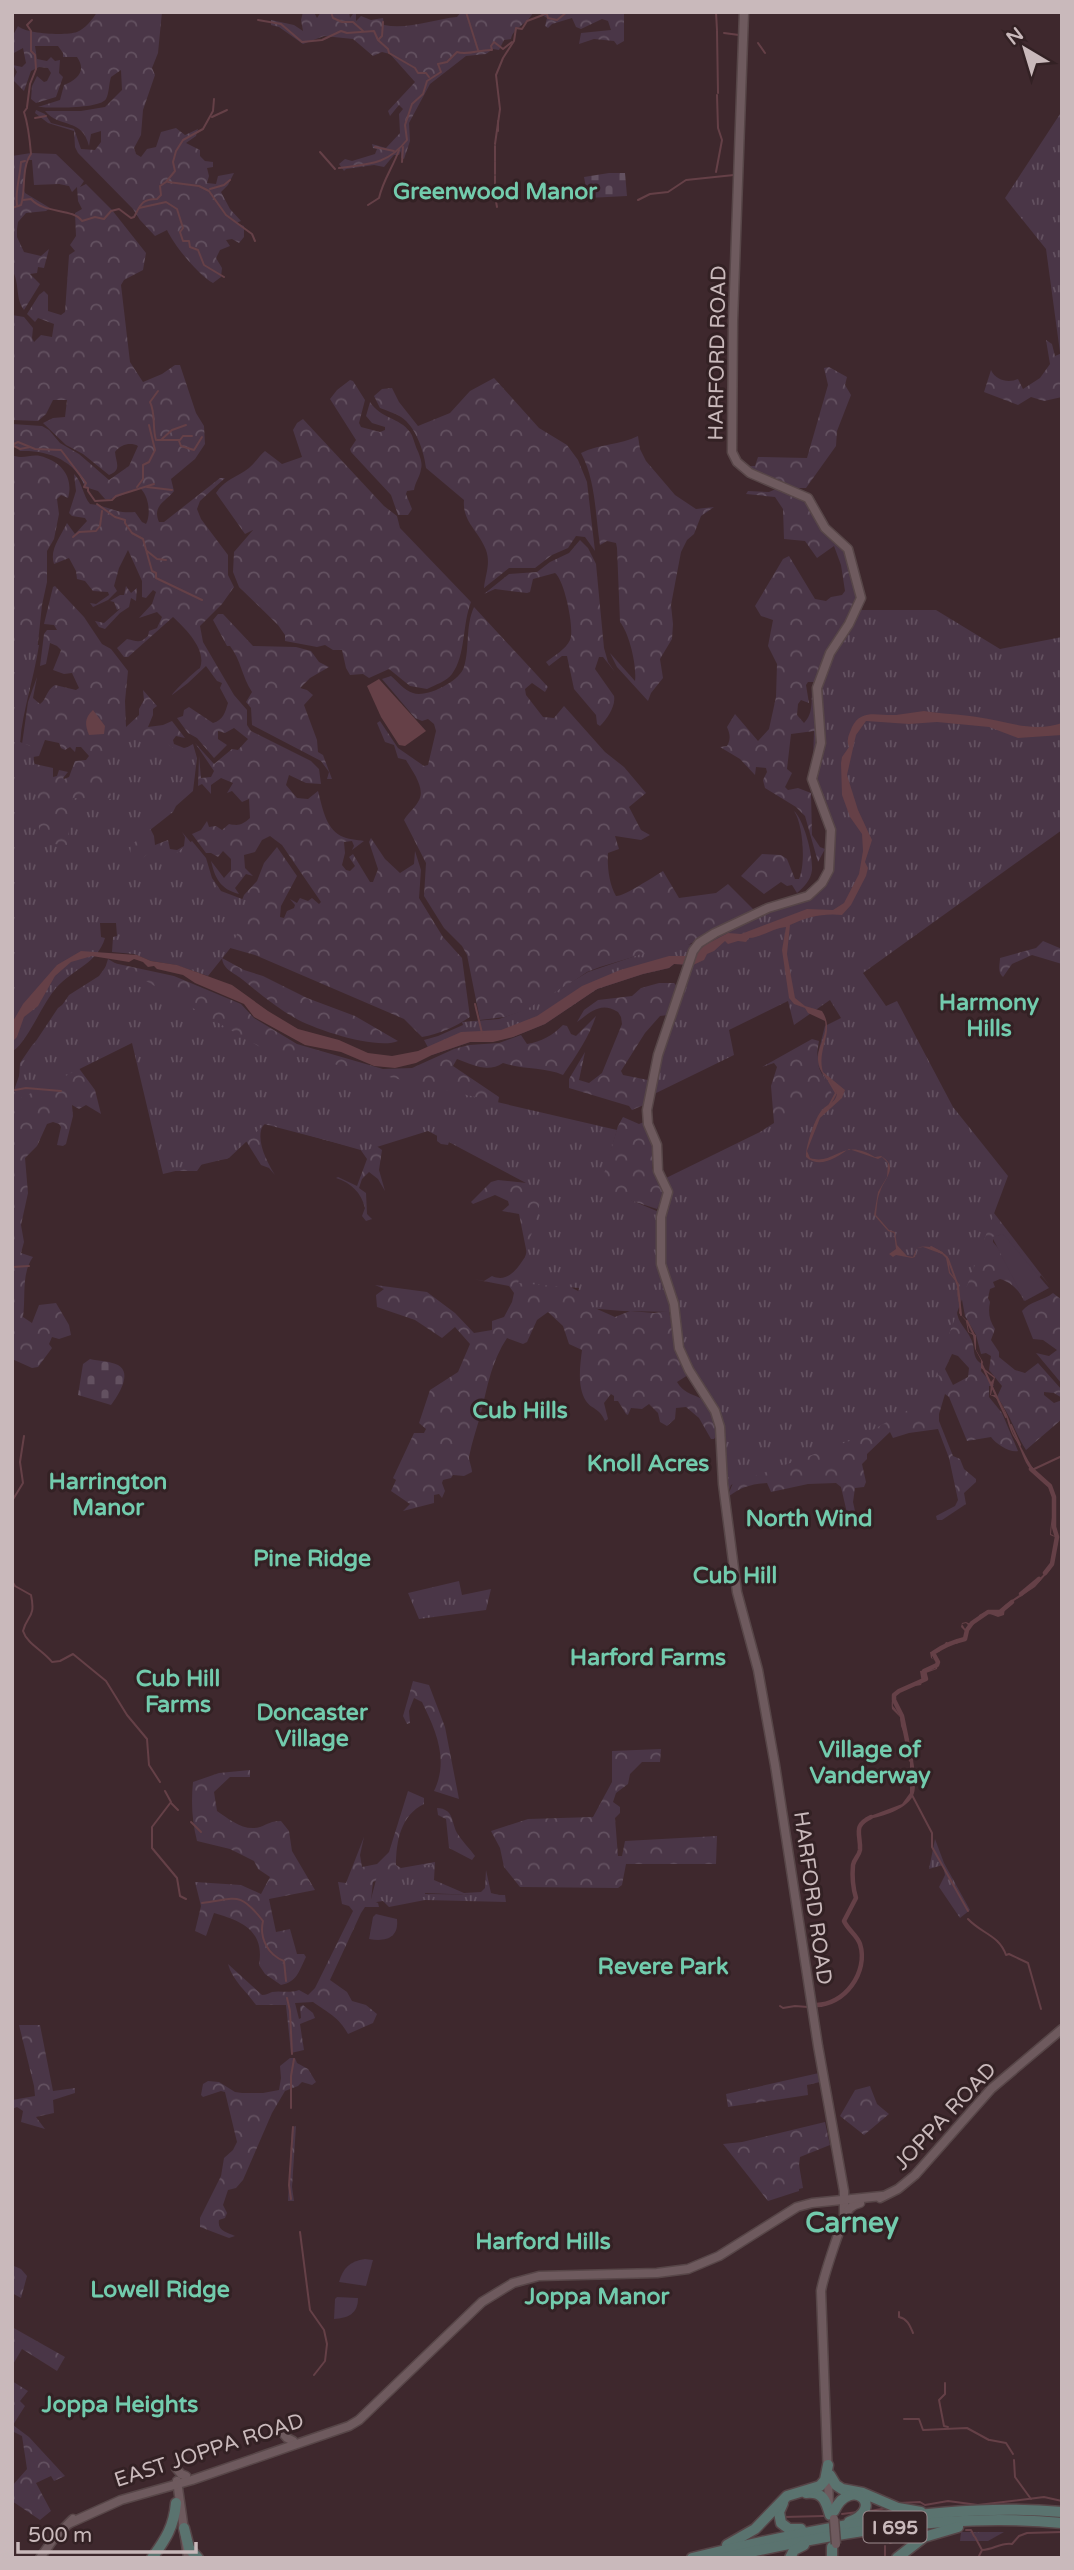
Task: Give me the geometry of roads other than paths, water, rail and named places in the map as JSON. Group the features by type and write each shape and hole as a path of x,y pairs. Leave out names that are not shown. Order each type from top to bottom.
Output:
{"highway":[{"path":"829,2470 838,2487 863,2493 902,2509 922,2512 985,2511"},
{"path":"684,2558 726,2546 746,2536 787,2496 822,2484 829,2470"},
{"path":"823,2529 786,2528 779,2519 779,2509 792,2497 814,2492 825,2500 833,2518"},
{"path":"152,2558 171,2531 177,2500"},
{"name":"I 695","path":"692,2558 823,2529 833,2518 985,2511 1062,2511"},
{"name":"I 695","path":"724,2558 857,2532 987,2520 1062,2522"},
{"path":"897,2558 924,2537 950,2528 1003,2525 1062,2529"},
{"path":"184,2528 189,2548 198,2558"},
{"path":"790,2558 794,2550 801,2546 857,2532"}],"main road":[{"name":"HARFORD ROAD","path":"744,12 733,321 732,452 737,462 750,473 808,498 825,528 848,548 861,597 855,613 830,653 817,690 821,743 812,779 831,833 828,874 820,886 805,898 768,908 699,943 692,953 656,1061 647,1110 648,1124 657,1145 658,1171 668,1192 660,1220 661,1261 674,1304 679,1348 689,1370 712,1405 720,1427 724,1495 737,1592 766,1711 818,2046 846,2202 844,2217 822,2284 822,2361 829,2470"},
{"name":"JOPPA ROAD","path":"846,2202 860,2203 883,2196 911,2180 985,2095 1062,2029"},
{"name":"JOPPA ROAD","path":"846,2202 883,2196"},
{"name":"EAST JOPPA ROAD","path":"791,2211 846,2202"},
{"name":"EAST JOPPA ROAD","path":"70,2523 121,2500 341,2429 359,2420 477,2306 519,2280 539,2276 657,2273 692,2268 719,2256 791,2211 812,2203 846,2202"},
{"path":"827,2205 838,2208 844,2217 850,2208 860,2203"},
{"name":"EAST JOPPA ROAD","path":"40,2558 54,2537 80,2514 104,2503 180,2481 362,2415"},
{"path":"276,2447 280,2442 281,2432 293,2441"},
{"path":"176,2468 181,2474 177,2500 185,2558"},
{"path":"829,2470 834,2551"},
{"path":"177,2500 181,2490 180,2481"},
{"path":"156,2489 166,2490 177,2500 184,2528 185,2558"}],"waterway":[{"path":"331,12 333,18 342,22 353,22 363,31"},
{"path":"466,12 478,50"},
{"path":"544,14 557,20 567,12"},
{"path":"716,12 717,30"},
{"path":"495,144 500,109 496,75 514,41 516,28 522,29 527,21 543,15"},
{"path":"27,107 30,84 36,69 35,55 31,51 31,31 27,25 32,20"},
{"path":"258,20 281,24 302,42 322,40 341,31 374,31 389,53 415,68 418,73 426,73 429,77"},
{"path":"379,39 382,36 383,22"},
{"path":"717,31 718,93"},
{"path":"724,33 739,35"},
{"path":"339,168 377,162 400,148 407,140 405,125 412,104 423,94 427,81 441,72 438,64 447,62 457,52 492,50 494,42 503,49 512,42"},
{"path":"758,43 765,53"},
{"path":"716,172 722,140 718,128 717,95"},
{"path":"23,200 31,199 43,207 72,214 82,221 95,217 104,219 111,211 119,209 131,218 134,217 142,203 157,199 161,195 160,186 175,171 173,162 176,151 183,140 203,129 213,111 214,99"},
{"path":"12,208 21,205 26,166 31,154 24,112 27,108"},
{"path":"212,117 227,110"},
{"path":"35,118 46,116"},
{"path":"498,121 498,131"},
{"path":"495,146 495,161"},
{"path":"375,147 394,151"},
{"path":"402,162 403,147"},
{"path":"368,205 379,198 399,150"},
{"path":"320,152 335,169"},
{"path":"17,205 21,162 25,161"},
{"path":"495,162 495,174"},
{"path":"638,200 650,194 668,192 686,180 734,175"},
{"path":"495,176 495,192"},
{"path":"210,189 230,180"},
{"path":"168,182 199,186 209,191 226,215 252,234 255,241"},
{"path":"495,196 497,207"},
{"path":"139,208 166,202 177,209 183,228 180,232 183,241 189,241 190,247 198,250 204,265 224,277"},
{"path":"156,440 150,402 158,391"},
{"path":"137,487 143,479 143,465 149,462 155,450 149,425"},
{"path":"162,439 172,430 186,425"},
{"path":"157,440 180,440 183,436 192,436"},
{"path":"179,441 181,446 194,450 202,437"},
{"path":"12,445 18,442 35,449 61,450 86,483 84,487 88,488 95,501 112,500 116,496 154,484"},
{"path":"14,446 20,449 30,447"},
{"path":"147,487 172,490"},
{"path":"97,504 115,517 125,520 132,533 143,539 156,578 202,600"},
{"path":"73,537 79,532 96,531 100,526 102,511"},
{"path":"147,551 157,559 166,560"},
{"path":"475,1004 482,1033"},
{"path":"829,1081 836,1093 829,1106"},
{"path":"15,1090 26,1088 61,1091"},
{"path":"931,1247 942,1253"},
{"path":"948,1259 958,1286 961,1315"},
{"path":"12,1267 29,1266"},
{"path":"967,1321 974,1335"},
{"path":"982,1365 1006,1417"},
{"path":"1011,1425 1020,1445"},
{"path":"12,1501 23,1483 20,1462 24,1436"},
{"path":"1032,1470 1062,1456"},
{"path":"1031,1469 1050,1486 1054,1497 1054,1527 1057,1537 1052,1564 1045,1573"},
{"path":"12,1542 12,1579"},
{"path":"1021,1594 1039,1579"},
{"path":"12,1581 15,1586 31,1595 32,1612 23,1631 25,1636 52,1662 73,1654 106,1681 127,1715 147,1739 149,1765 160,1782"},
{"path":"911,1760 902,1716 894,1695 926,1679 924,1671 938,1662 933,1653 948,1644 965,1639 972,1623 988,1612 1000,1612 1012,1602"},
{"path":"165,1791 171,1802 152,1827 152,1848 177,1878 180,1896 186,1899"},
{"path":"912,1795 932,1833 932,1847 968,1911"},
{"path":"171,1803 178,1810"},
{"path":"815,2005 826,2004 844,1994 852,1985 861,1965 860,1944 844,1921 856,1898 853,1869 860,1850 859,1827 871,1817"},
{"path":"191,1822 201,1832"},
{"path":"202,1903 236,1899 255,1911 263,1921 262,1934 266,1945 273,1955 284,1961 286,1981"},
{"path":"968,1919 995,1939 1006,1955 1028,1963 1041,2009"},
{"path":"287,1998 292,2054"},
{"path":"780,2006 808,2007"},
{"path":"291,2108 294,2059"},
{"path":"291,2199 289,2185 293,2127"},
{"path":"300,2232 310,2310 324,2330 327,2344 325,2361 314,2375"},
{"path":"899,2312 899,2317 907,2321 913,2333"},
{"path":"945,2383 945,2394 939,2400 944,2426 948,2427"},
{"path":"904,2419 919,2419 923,2430 967,2428 989,2440"},
{"path":"990,2440 1006,2443 1013,2454"},
{"path":"1014,2460 1015,2477 1031,2499"},
{"path":"899,2503 920,2502 925,2505 948,2501 978,2505 1044,2497 1062,2501"},
{"path":"870,2511 887,2508"},
{"path":"842,2514 858,2512"},
{"path":"784,2517 824,2516"},
{"path":"890,2543 920,2530"},
{"path":"966,2530 971,2530 974,2536"},
{"path":"982,2550 1012,2544 1019,2536 1027,2533 1062,2532"},
{"path":"975,2537 982,2550 978,2558"},
{"path":"885,2546 885,2558"}],"district":[{"name":"Greenwood Manor","path":"495,191"},
{"name":"Harmony Hills","path":"989,1015"},
{"name":"Cub Hills","path":"520,1410"},
{"name":"Knoll Acres","path":"648,1463"},
{"name":"Harrington Manor","path":"108,1494"},
{"name":"North Wind","path":"809,1518"},
{"name":"Pine Ridge","path":"312,1558"},
{"name":"Cub Hill","path":"735,1575"},
{"name":"Harford Farms","path":"648,1657"},
{"name":"Cub Hill Farms","path":"178,1691"},
{"name":"Doncaster Village","path":"312,1725"},
{"name":"Village of Vanderway","path":"870,1762"},
{"name":"Revere Park","path":"663,1966"},
{"name":"Carney","path":"852,2222"},
{"name":"Harford Hills","path":"543,2241"},
{"name":"Lowell Ridge","path":"160,2289"},
{"name":"Joppa Manor","path":"597,2296"},
{"name":"Joppa Heights","path":"120,2404"}]}
